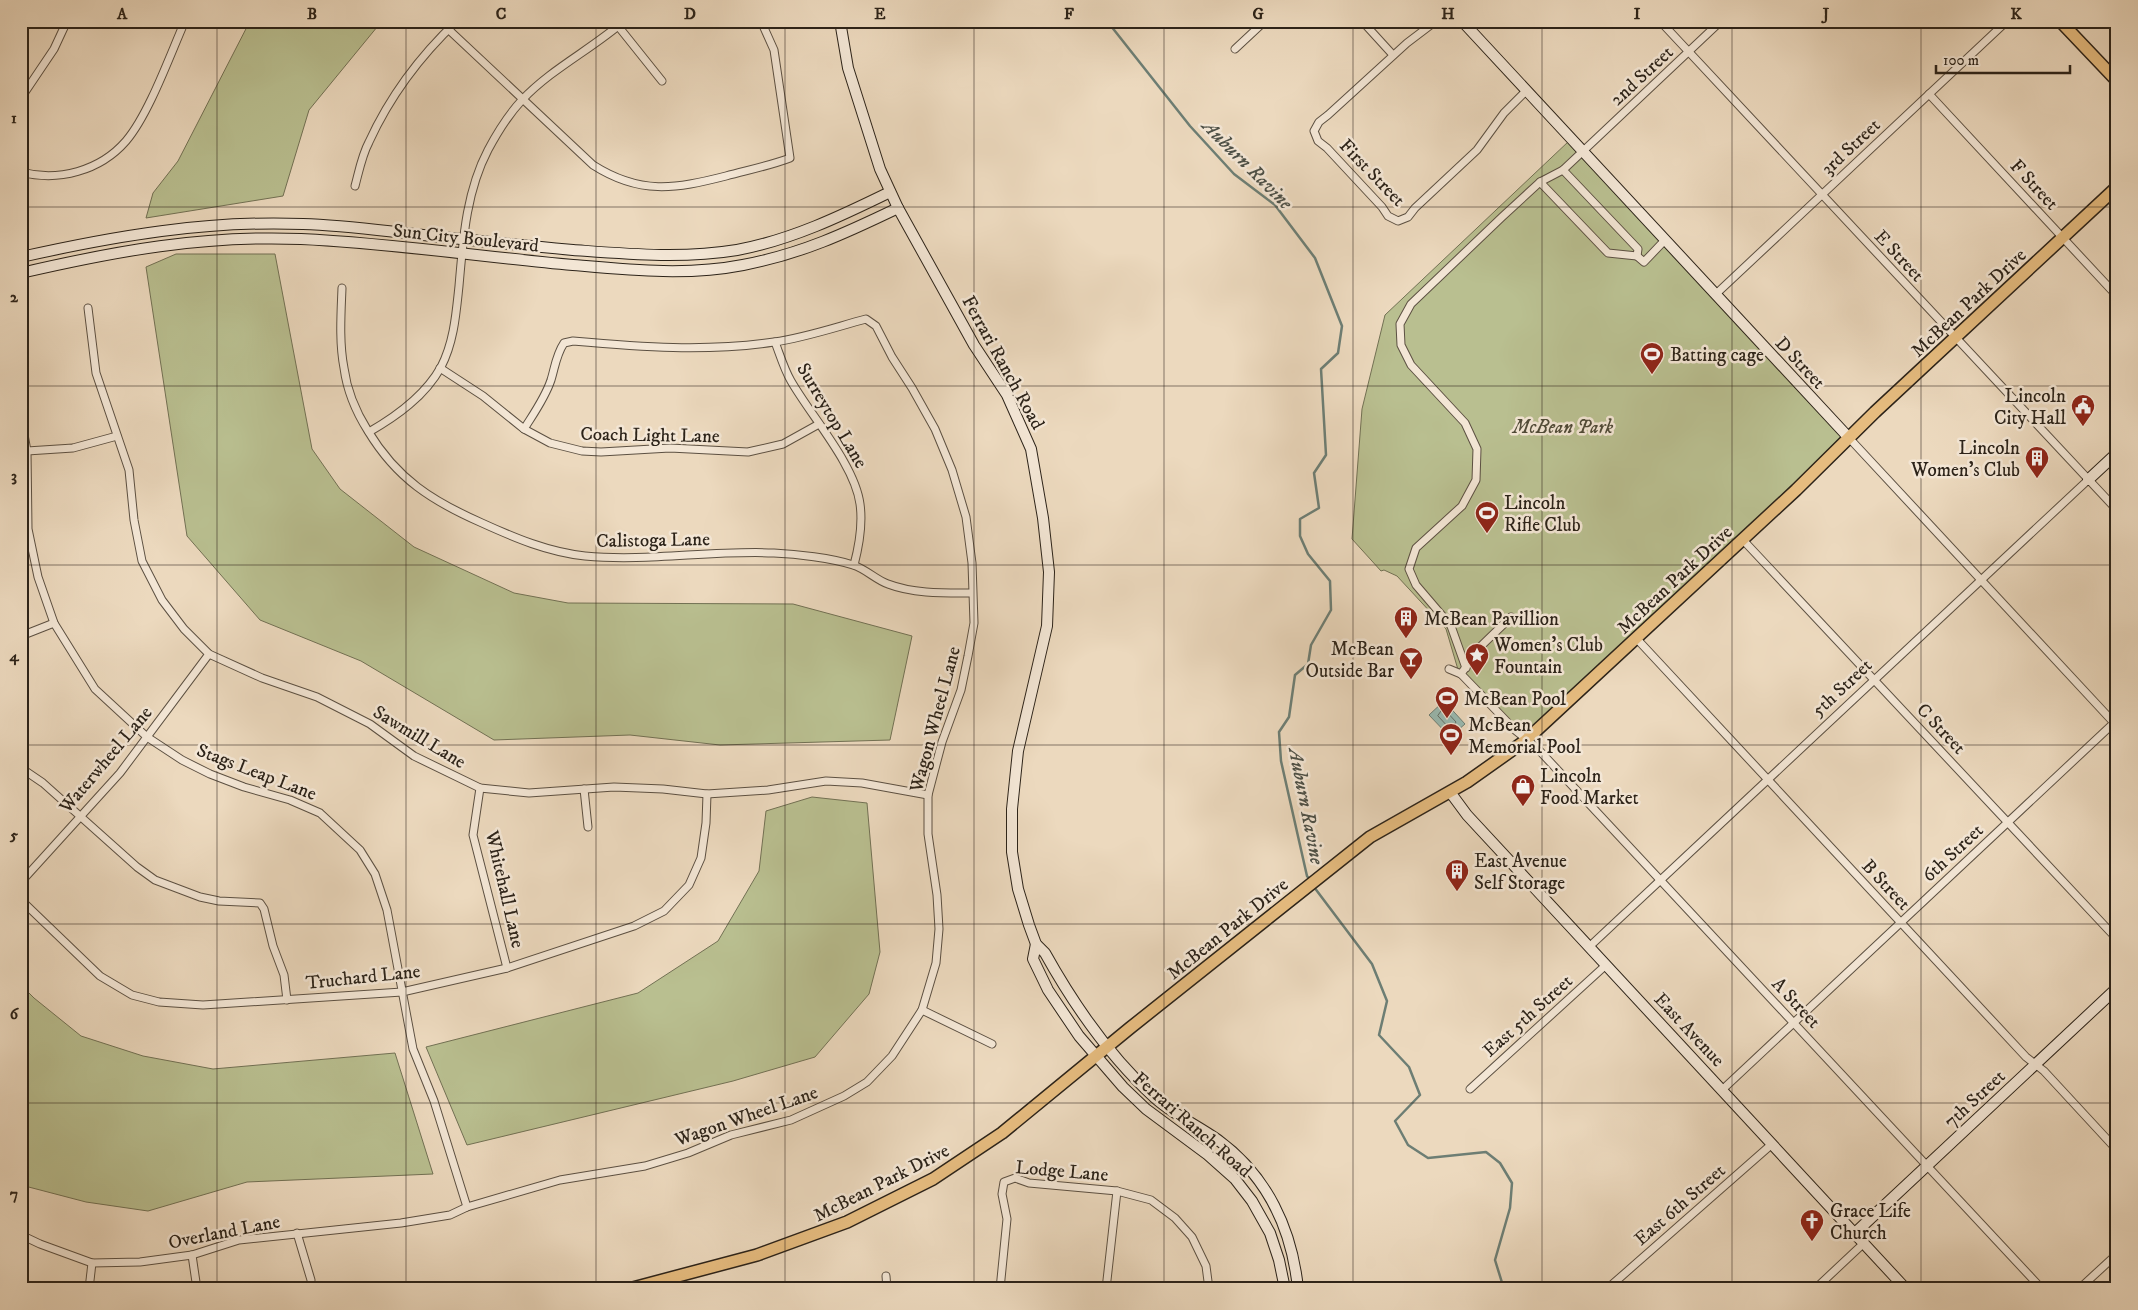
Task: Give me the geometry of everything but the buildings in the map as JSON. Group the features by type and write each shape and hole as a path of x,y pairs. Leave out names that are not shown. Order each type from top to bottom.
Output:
{"main road":[{"path":"2060,21 2117,81"},
{"name":"McBean Park Drive","path":"629,1289 765,1252 847,1222 933,1179 1002,1133 1370,837 1482,772 1526,739 1743,540 1850,439 1875,412 2117,187"}],"street":[{"path":"21,98 54,48 67,21"},
{"path":"21,172 53,175 78,173 105,160 126,141 143,114 185,21"},
{"path":"355,186 368,143 386,107 410,72 457,21"},
{"path":"448,29 593,165 609,176 649,187 686,186 790,158 774,50 761,21"},
{"name":"Ferrari Ranch Road","path":"840,21 848,68 870,141 890,192 974,346 1007,395 1031,449 1043,518 1049,572 1047,626 1018,751 1012,809 1012,844 1018,889 1036,944 1045,953 1088,1023 1134,1077 1156,1099 1218,1140 1248,1166 1265,1191 1284,1226 1295,1258 1298,1289"},
{"path":"1235,49 1265,21"},
{"path":"1362,21 1393,55"},
{"name":"First Street","path":"1436,21 1393,55 1318,122 1314,131 1318,140 1376,200 1388,216 1398,221 1408,217 1415,208 1477,150 1504,113 1526,90"},
{"name":"D Street","path":"1462,21 2116,723"},
{"name":"E Street","path":"1660,21 2117,510"},
{"name":"2nd Street","path":"1466,668 1451,626 1416,585 1409,569 1416,548 1462,506 1476,480 1477,449 1465,423 1411,365 1401,345 1400,324 1411,304 1540,182 1563,170 1721,21"},
{"name":"3rd Street","path":"1716,294 2007,21"},
{"path":"369,432 387,422 411,404 426,388 440,368 449,348 456,317 467,216 477,175 488,151 522,100 540,84 621,24 662,81"},
{"name":"F Street","path":"1928,94 2117,296"},
{"path":"1563,170 1638,249 1637,256"},
{"path":"1540,182 1608,253 1637,256 1644,262 1666,240"},
{"name":"Sun City Boulevard","path":"21,273 169,243 218,240 302,239 635,255 694,255 738,250 792,235 840,216 890,192"},
{"name":"Sun City Boulevard","path":"21,257 128,234 168,228 253,223 312,224 635,270 695,271 718,269 798,252 849,232 898,208"},
{"name":"Calistoga Lane","path":"342,288 341,321 344,369 350,395 359,416 393,466 428,496 466,516 521,541 542,548 586,556 619,557 772,553 854,565 888,584 934,593 972,593"},
{"name":"Sawmill Lane","path":"88,308 96,373 129,470 134,520 142,561 162,600 184,629 209,654 262,678 317,697 370,724 414,756 480,788 529,793 614,787 663,788 706,794 768,790 826,781 862,783 928,795"},
{"name":"Wagon Wheel Lane","path":"466,1206 560,1180 645,1166 688,1153 731,1136 791,1120 818,1110 867,1082 892,1056 922,1010 936,964 939,929 937,895 928,834 928,795 942,742 961,690 974,623 972,563 966,518 952,470 935,429 912,388 892,357 876,326 866,319 774,342 701,349 644,348 573,341 564,343 558,351 550,381 540,406 524,429"},
{"name":"Surreytop Lane","path":"774,342 790,380 854,482 860,503 859,538 854,565"},
{"name":"Coach Light Lane","path":"440,368 483,396 524,429 550,443 582,451 601,452 670,448 748,452 783,444 819,424"},
{"name":"Stags Leap Lane","path":"21,418 27,451 25,530 38,577 54,623 95,689 147,737 182,760 210,774 244,787 290,800 320,813 360,850 375,874 387,910 413,1049 434,1101 466,1206"},
{"path":"27,451 73,448 117,436"},
{"name":"5th Street","path":"1589,947 2117,453"},
{"name":"C Street","path":"1743,540 2117,939"},
{"path":"1449,669 1461,674 1479,648 1511,617"},
{"path":"21,636 54,623"},
{"name":"B Street","path":"1636,638 2117,1150"},
{"name":"Waterwheel Lane","path":"21,882 120,773 209,654"},
{"name":"A Street","path":"1461,674 1537,748 2042,1289"},
{"name":"6th Street","path":"1722,1090 2116,723"},
{"path":"21,768 43,783 137,867 155,880 200,897 219,901 260,903 264,909 273,946 284,975 287,1000"},
{"name":"Whitehall Lane","path":"480,788 473,835 508,968"},
{"path":"584,789 588,827"},
{"name":"East Avenue","path":"1450,792 1471,820 1906,1289"},
{"name":"Truchard Lane","path":"21,900 100,976 132,995 159,1002 203,1005 402,992 508,968 634,926 664,910 688,885 701,858 706,823 706,794"},
{"name":"Ferrari Ranch Road","path":"1036,944 1033,959 1048,990 1071,1025 1097,1056 1146,1109 1208,1155 1235,1179 1252,1201 1270,1233 1279,1260 1285,1289"},
{"name":"East 5th Street","path":"1470,1089 1606,965"},
{"name":"7th Street","path":"1854,1233 2117,988"},
{"path":"922,1010 992,1044"},
{"name":"East 6th Street","path":"1607,1289 1772,1144"},
{"name":"Lodge Lane","path":"1000,1289 1007,1219 1002,1194 1004,1182 1015,1178 1029,1183 1117,1191 1151,1200 1175,1218 1192,1238 1206,1266 1209,1289"},
{"path":"1106,1289 1117,1191"},
{"name":"Overland Lane","path":"21,1235 92,1263 140,1262 192,1255 239,1240 401,1223 450,1215 466,1206"},
{"path":"297,1233 311,1280"},
{"path":"1815,1289 1864,1243"},
{"path":"2079,1289 2117,1254"},
{"path":"192,1255 197,1289"},
{"path":"89,1289 92,1263"},
{"path":"886,1276 887,1289"}],"green space":[{"path":"250,21 382,21 309,110 283,196 146,218 153,193 178,161"},
{"name":"McBean Park","path":"1569,141 1844,437 1522,737 1459,673 1446,629 1397,576 1384,570 1381,571 1352,539 1362,409 1385,315"},
{"path":"176,254 275,254 312,449 340,489 414,547 514,593 568,603 793,604 912,636 890,740 720,745 630,735 494,740 361,661 260,620 187,536 146,267"},
{"path":"812,797 867,803 880,952 869,994 815,1057 733,1081 467,1145 426,1047 638,993 718,941 759,871 766,811"},
{"path":"21,985 81,1036 143,1056 213,1069 395,1053 433,1174 247,1182 148,1211 86,1202 21,1185"}],"water":[{"name":"McBean Pool","path":"1444,701 1465,724 1450,737 1429,715"}],"waterway":[{"name":"Auburn Ravine","path":"1107,21 1190,126 1234,174 1275,205 1315,258 1342,326 1338,353 1321,369 1326,455 1314,473 1319,508 1300,519 1300,536 1308,554 1330,581 1331,610 1311,645 1308,664 1295,675 1289,717 1279,732 1281,761 1307,876 1310,880"},
{"name":"Auburn Ravine","path":"1314,887 1372,964 1387,1001 1379,1035 1409,1067 1420,1095 1395,1121 1408,1145 1428,1158 1486,1152 1500,1163 1512,1183 1510,1208 1495,1260 1504,1289"}],"place":[{"name":"Batting cage","path":"1652,375"},
{"name":"Lincoln City Hall","path":"2083,427"},
{"name":"Lincoln Women's Club","path":"2037,479"},
{"name":"Lincoln Rifle Club","path":"1487,534"},
{"name":"McBean Pavillion","path":"1406,639"},
{"name":"Women's Club Fountain","path":"1477,676"},
{"name":"McBean Outside Bar","path":"1411,680"},
{"name":"McBean Pool","path":"1447,719"},
{"name":"McBean Memorial Pool","path":"1451,756"},
{"name":"Lincoln Food Market","path":"1523,807"},
{"name":"East Avenue Self Storage","path":"1457,892"},
{"name":"Grace Life Church","path":"1812,1242"}]}
